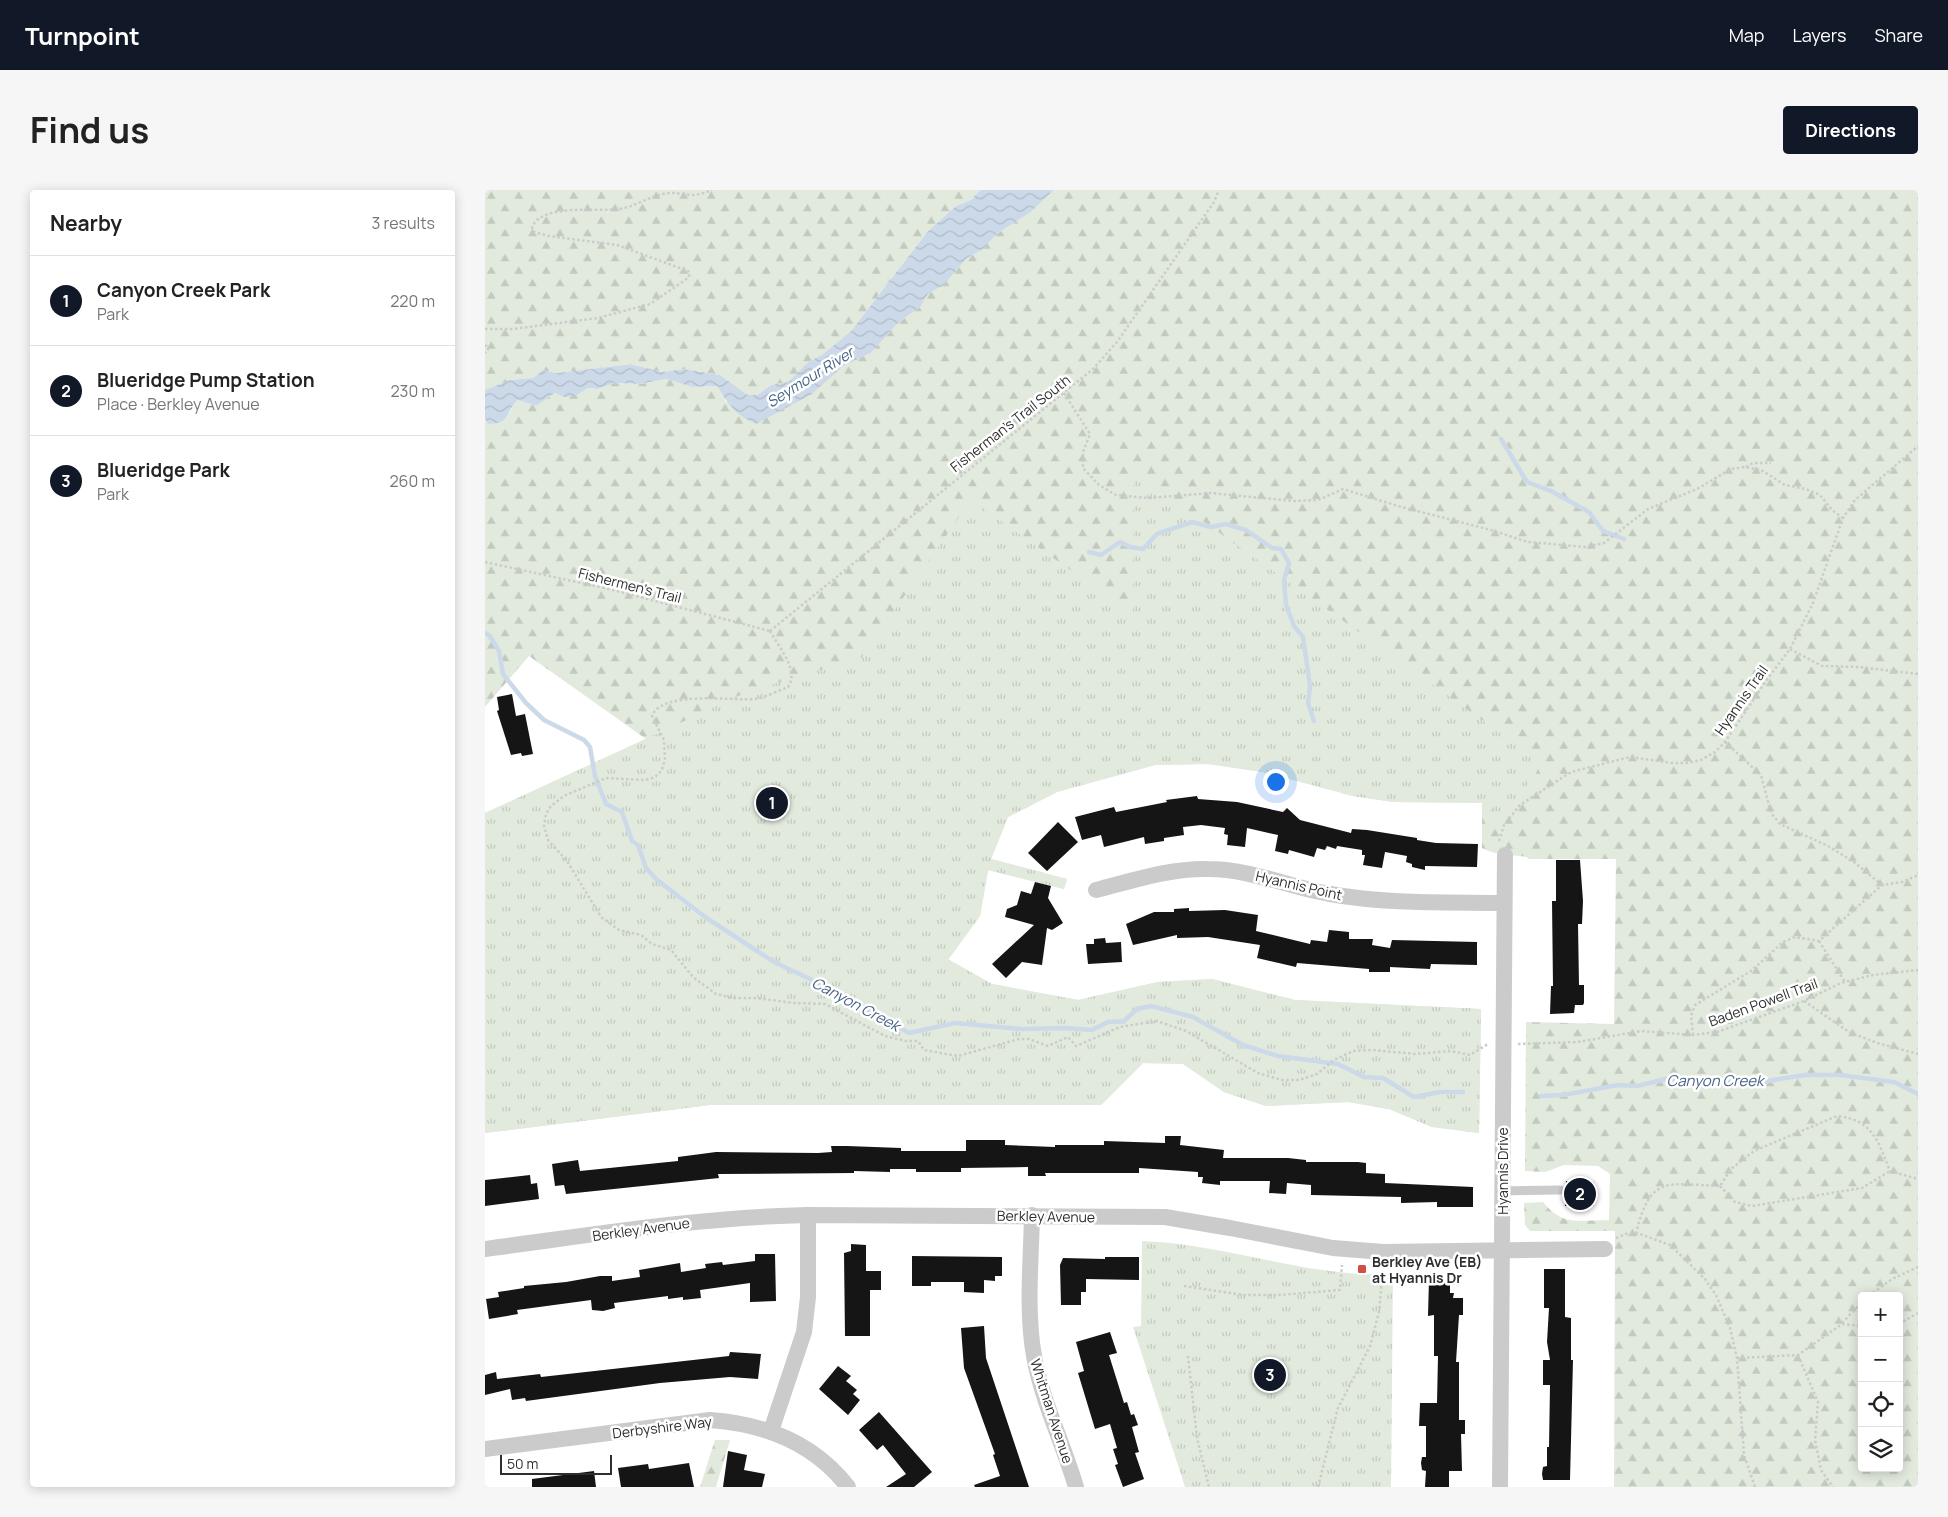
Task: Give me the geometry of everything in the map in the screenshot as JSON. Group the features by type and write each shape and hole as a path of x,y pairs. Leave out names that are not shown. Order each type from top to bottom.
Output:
{"street":[{"name":"Hyannis Drive","path":"1500,1487 1504,904 1502,851"},
{"name":"Hyannis Point","path":"1096,890 1177,871 1207,868 1236,870 1327,894 1359,899 1504,904"},
{"name":"Berkley Avenue","path":"485,1248 691,1222 750,1216 808,1215 1165,1217 1333,1248 1383,1252 1605,1249"},
{"path":"771,1431 804,1332 807,1297 808,1215"},
{"name":"Whitman Avenue","path":"1032,1216 1031,1332 1035,1357 1041,1384 1076,1487"},
{"name":"Derbyshire Way","path":"485,1449 710,1420 736,1422 771,1431 813,1452 835,1470 848,1487"}],"lane":[{"path":"1502,1191 1560,1190"}],"path":[{"path":"485,329 513,329 597,318 650,304 688,278 690,274 688,271 617,245 549,236 534,232 532,228 534,223 541,217 559,211 620,209 663,194 676,192 695,195 712,190"},
{"name":"Fisherman's Trail South","path":"770,631 1093,370 1117,342 1213,202 1219,190"},
{"path":"485,345 489,348 485,353"},
{"path":"1064,394 1089,434 1083,452 1083,468 1099,485 1116,495 1148,498 1211,493 1293,501 1318,500 1343,489 1528,542 1585,547 1604,544 1648,509 1697,490 1731,469 1745,467 1753,463 1771,463"},
{"name":"Hyannis Trail","path":"1502,851 1504,825 1520,805 1571,772 1630,757 1672,763 1701,760 1715,752 1725,742 1766,680 1791,649 1813,602 1843,518 1855,500 1918,446"},
{"path":"1745,467 1761,470 1785,485 1806,489 1820,496 1832,510 1843,518"},
{"name":"Fishermen's Trail","path":"485,562 613,590 770,631"},
{"path":"770,631 791,669 792,678 788,687 755,699 690,698 660,706 654,710 652,716 664,740 665,759 662,770 655,777 646,780 606,778 571,792 551,806 546,814 544,826 548,840 567,860 601,916 619,930 641,935 652,944 671,950 693,976 716,994 733,998 825,1004 885,1036 906,1041 918,1041 924,1050 958,1056 1019,1038 1029,1039 1048,1046 1068,1037 1076,1046 1120,1027 1157,1021 1186,1031 1258,1073 1282,1080 1299,1080 1317,1074 1334,1060 1353,1051 1417,1054 1449,1051 1470,1055 1487,1044"},
{"path":"1791,649 1823,666 1918,674"},
{"path":"1725,742 1761,775 1771,813 1780,824 1828,846 1855,862 1882,885"},
{"path":"1693,1035 1691,1016 1695,1006 1751,971 1783,942 1795,938 1819,941 1882,885 1902,882 1918,875"},
{"path":"1819,941 1845,982"},
{"name":"Baden Powell Trail","path":"1524,1044 1578,1042 1641,1031 1693,1035 1717,1032 1804,1001 1845,982 1873,975 1918,970"},
{"path":"1804,1001 1849,1032 1877,1043 1918,1054"},
{"path":"1721,1186 1731,1169 1754,1151 1837,1116 1852,1118 1864,1123 1878,1140 1890,1171"},
{"path":"1637,1234 1642,1211 1648,1198 1656,1189 1668,1184 1721,1186 1735,1202 1752,1206 1862,1188 1890,1171 1918,1179"},
{"path":"1605,1249 1613,1240 1625,1234 1637,1234 1658,1239 1670,1245 1705,1279 1725,1313 1737,1358 1744,1455 1755,1487"},
{"path":"1318,1487 1338,1408 1370,1346 1379,1312 1383,1281 1383,1252"},
{"path":"1184,1286 1244,1295 1279,1295 1340,1290 1342,1265"},
{"path":"1875,1292 1893,1279 1918,1267"},
{"path":"1737,1358 1798,1355 1842,1324 1858,1306"},
{"path":"1903,1322 1918,1313"},
{"path":"1842,1324 1858,1326"},
{"path":"1798,1355 1818,1402 1815,1440 1821,1470 1833,1487"},
{"path":"1188,1356 1197,1438 1209,1487"}],"green space":[{"path":"485,190 980,190 971,200 956,206 928,231 851,331 823,354 807,363 788,382 771,385 757,395 748,395 720,375 684,369 662,372 631,364 557,373 543,370 533,378 511,380 485,390"},
{"path":"1054,190 1918,190 1918,1487 1614,1487 1615,1231 1530,1231 1525,1225 1524,1203 1543,1202 1550,1210 1565,1219 1581,1221 1609,1220 1610,1174 1598,1166 1564,1165 1545,1172 1525,1171 1526,1022 1614,1024 1616,859 1528,859 1527,857 1487,851 1482,848 1482,803 1393,802 1353,796 1263,772 1208,764 1155,765 1057,792 1008,817 991,859 1067,879 1064,889 988,870 980,916 948,959 992,984 1078,1000 1158,982 1212,979 1295,1000 1481,1009 1479,1133 1432,1127 1389,1109 1348,1102 1266,1106 1224,1092 1183,1064 1143,1063 1101,1105 710,1105 485,1133 485,813 646,739 529,656 485,707 485,419 488,424 502,422 518,400 536,406 555,393 576,396 588,388 597,389 615,383 640,384 668,379 692,387 717,386 726,402 812,394 843,365 871,353 897,324 921,306 928,294 944,285 967,258 982,250 997,234 1031,212"},
{"path":"1134,472 1543,763 1503,818 1482,803 1393,802 1353,796 1263,772 1208,764 1155,765 1057,792 1008,817 991,859 1067,879 1064,889 988,870 980,916 948,960 992,984 1078,1000 1158,982 1212,979 1295,1000 1481,1009 1479,1133 1432,1127 1389,1109 1348,1102 1266,1106 1224,1092 1183,1064 1143,1063 1101,1105 710,1105 485,1133 485,813 747,692 862,657 971,500 1133,614"},
{"path":"1142,1241 1174,1243 1329,1271 1393,1274 1391,1487 1185,1487 1133,1327 1141,1326"},
{"path":"715,1440 730,1440 716,1487 700,1487"}],"water":[{"name":"Seymour River","path":"980,190 1054,190 1031,212 997,234 982,250 967,258 944,285 928,294 921,306 897,324 871,353 843,366 812,394 756,424 733,409 717,386 692,387 667,379 640,384 615,383 597,389 588,388 576,396 564,397 555,393 536,406 518,400 502,422 488,424 485,419 485,390 510,380 533,378 543,370 557,373 631,364 662,372 684,369 720,375 748,395 757,395 771,385 788,382 807,363 823,354 851,331 928,231 956,206 971,200"}],"building":[{"path":"512,694 516,716 525,714 533,754 522,756 521,753 511,755 497,711 499,710 497,697"},
{"path":"1197,796 1198,799 1237,802 1283,812 1287,808 1300,820 1351,833 1352,829 1367,830 1436,843 1478,844 1477,867 1425,866 1425,870 1412,867 1412,864 1406,862 1407,856 1385,852 1382,868 1363,865 1365,855 1362,855 1362,850 1337,846 1336,849 1327,846 1325,850 1317,848 1314,857 1289,850 1288,854 1275,851 1278,835 1247,828 1245,847 1227,845 1228,835 1224,834 1225,828 1201,825 1183,827 1184,835 1164,838 1164,841 1145,844 1144,837 1104,847 1101,835 1082,840 1075,817 1114,807 1116,812 1167,802 1166,800"},
{"path":"1058,822 1078,842 1047,871 1028,853"},
{"path":"1556,860 1580,860 1583,901 1582,924 1578,924 1579,985 1584,985 1584,1003 1583,1005 1575,1005 1574,1013 1550,1014 1551,986 1553,986 1552,901 1556,901"},
{"path":"1035,882 1051,886 1048,898 1063,923 1052,930 1047,928 1042,965 1022,962 1006,978 992,964 1034,925 1005,917 1007,909 1017,905 1021,891 1031,894"},
{"path":"1189,908 1189,911 1225,910 1258,915 1256,931 1310,944 1311,940 1327,942 1329,930 1349,932 1349,939 1373,939 1372,945 1390,948 1392,940 1477,942 1477,965 1431,964 1430,969 1390,967 1390,972 1369,972 1369,969 1297,963 1296,967 1257,958 1260,945 1208,937 1177,938 1177,935 1133,945 1126,924 1154,912 1174,912 1174,909"},
{"path":"1105,938 1106,943 1121,942 1122,962 1088,964 1086,944 1094,944 1094,939"},
{"path":"1165,1136 1181,1136 1180,1145 1224,1150 1223,1158 1288,1158 1306,1160 1306,1162 1358,1162 1366,1163 1366,1173 1385,1174 1385,1183 1473,1187 1473,1207 1437,1207 1437,1202 1401,1203 1401,1197 1311,1195 1311,1185 1287,1183 1286,1194 1269,1193 1270,1181 1220,1181 1220,1185 1202,1183 1203,1177 1198,1177 1198,1172 1139,1168 1139,1173 1045,1173 1046,1176 1028,1176 1028,1167 961,1168 961,1172 916,1172 916,1169 890,1169 890,1172 718,1174 719,1178 566,1194 564,1185 555,1186 552,1164 578,1160 580,1171 678,1161 678,1157 716,1152 818,1153 832,1152 831,1146 901,1148 901,1151 966,1151 966,1140 1005,1140 1005,1145 1055,1147 1055,1145 1104,1145 1104,1141 1165,1143"},
{"path":"530,1175 531,1184 537,1183 539,1199 485,1206 485,1180"},
{"path":"1566,1181 1594,1182 1594,1206 1565,1206"},
{"path":"851,1244 866,1245 866,1271 881,1271 881,1290 870,1290 870,1336 845,1336 844,1253 851,1251"},
{"path":"755,1254 775,1254 776,1301 750,1302 750,1283 700,1290 701,1298 683,1300 683,1297 668,1299 668,1296 614,1303 615,1308 603,1311 592,1310 591,1300 517,1310 518,1314 489,1319 486,1299 499,1297 498,1292 524,1288 524,1286 566,1282 600,1276 612,1276 612,1281 640,1277 639,1270 680,1263 681,1272 706,1268 705,1264 722,1262 723,1265 755,1261"},
{"path":"912,1256 1002,1257 1002,1276 995,1276 995,1281 984,1280 984,1293 964,1292 964,1282 931,1282 931,1286 912,1286"},
{"path":"1105,1257 1139,1257 1139,1280 1086,1279 1086,1292 1081,1292 1081,1305 1061,1305 1060,1265 1063,1258 1105,1259"},
{"path":"1544,1269 1565,1269 1565,1317 1571,1318 1571,1360 1573,1360 1570,1480 1543,1480 1542,1474 1543,1467 1547,1466 1547,1447 1549,1447 1550,1385 1543,1385 1543,1360 1550,1360 1547,1342 1549,1308 1544,1308"},
{"path":"1429,1279 1450,1280 1450,1293 1454,1293 1453,1298 1463,1298 1463,1315 1459,1315 1456,1362 1459,1362 1459,1420 1465,1420 1465,1434 1461,1434 1462,1471 1449,1471 1449,1487 1425,1487 1426,1471 1422,1470 1421,1463 1422,1457 1426,1457 1426,1426 1419,1426 1420,1403 1437,1403 1438,1356 1434,1356 1434,1315 1428,1316"},
{"path":"984,1326 986,1358 1029,1487 975,1487 974,1485 1000,1476 993,1455 995,1454 964,1368 961,1328"},
{"path":"1110,1332 1117,1353 1109,1355 1124,1403 1127,1402 1131,1415 1134,1414 1138,1425 1132,1427 1139,1452 1135,1453 1144,1479 1123,1487 1115,1465 1118,1464 1113,1449 1117,1448 1110,1424 1095,1429 1078,1373 1084,1371 1076,1342"},
{"path":"730,1352 761,1354 758,1379 730,1377 660,1383 526,1401 525,1398 512,1400 510,1389 485,1395 485,1375 496,1372 497,1379 540,1374 541,1377 729,1356"},
{"path":"838,1366 851,1376 846,1381 857,1390 853,1394 860,1400 848,1415 819,1389"},
{"path":"879,1412 932,1472 914,1487 886,1487 906,1474 883,1445 877,1450 859,1430"},
{"path":"728,1451 747,1455 744,1470 765,1474 762,1487 723,1487"},
{"path":"689,1463 694,1487 621,1487 618,1468 648,1464 649,1469"},
{"path":"594,1471 596,1487 532,1487 532,1479"}],"waterway":[{"path":"1501,439 1527,482 1551,491 1589,512 1603,531 1624,539"},
{"path":"1089,552 1101,555 1120,542 1130,547 1143,549 1157,534 1192,522 1211,527 1226,524 1246,530 1272,548 1281,549 1289,563 1284,580 1286,605 1294,626 1303,637 1310,686 1308,703 1314,721"},
{"name":"Canyon Creek","path":"485,633 490,636 499,651 503,674 526,703 544,720 584,740 590,747 595,776 606,804 622,812 632,841 638,845 646,868 656,879 705,917 774,962 825,986 909,1033 955,1023 1022,1029 1065,1028 1092,1030 1108,1022 1124,1021 1137,1009 1151,1006 1193,1017 1243,1045 1278,1056 1338,1064 1364,1077 1383,1078 1414,1097 1440,1092 1463,1092"},
{"name":"Canyon Creek","path":"1541,1096 1563,1095 1618,1085 1637,1086 1670,1078 1717,1083 1767,1081 1805,1075 1840,1075 1894,1082 1918,1094"}],"place":[{"name":"Canyon Creek Park","path":"772,803"},
{"name":"Blueridge Pump Station","path":"1580,1194"},
{"name":"Berkley Ave (EB) at Hyannis Dr","path":"1362,1269"},
{"name":"Blueridge Park","path":"1270,1375"}]}
